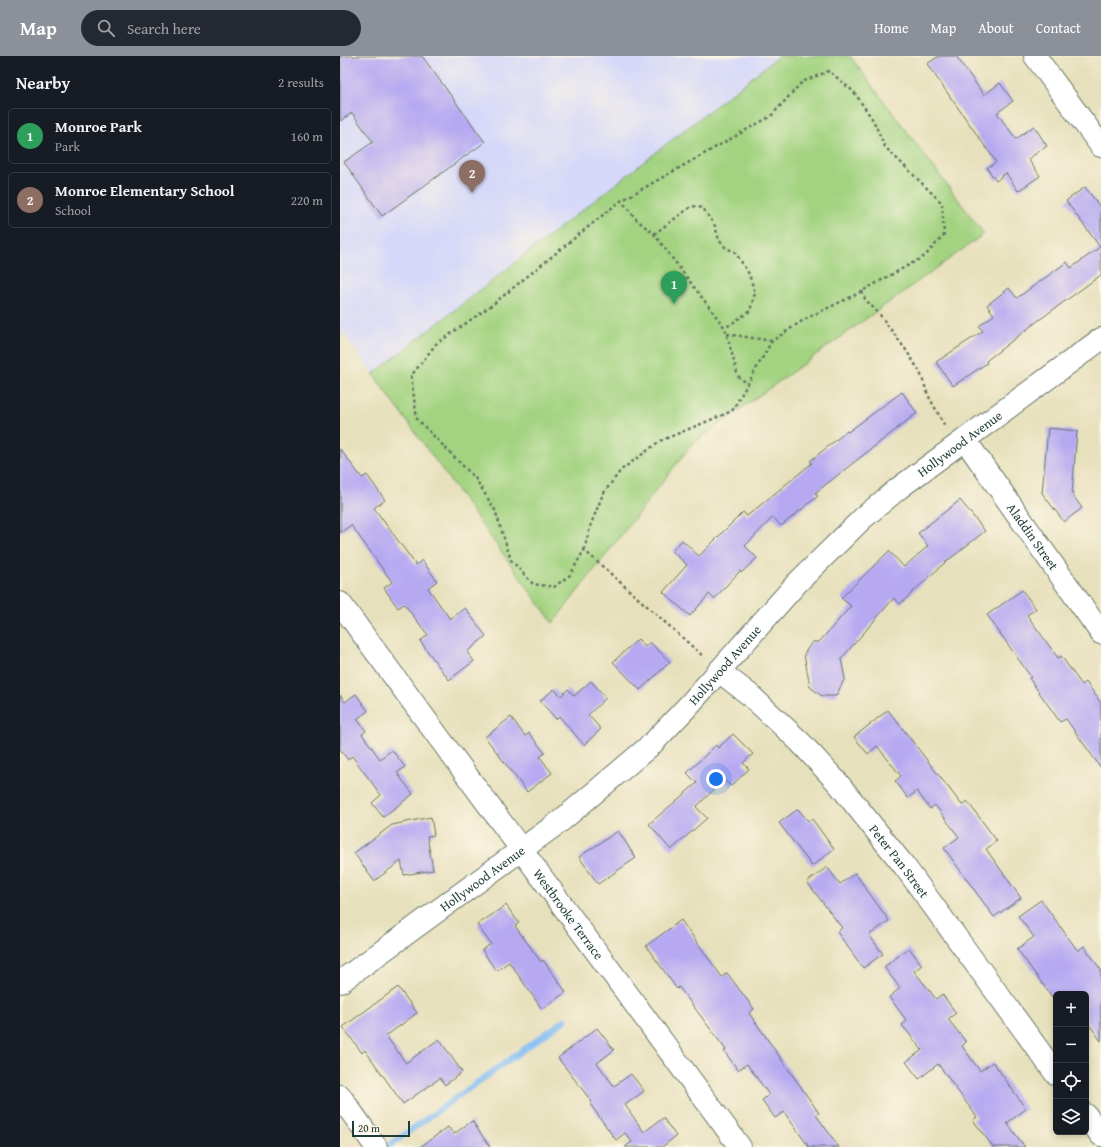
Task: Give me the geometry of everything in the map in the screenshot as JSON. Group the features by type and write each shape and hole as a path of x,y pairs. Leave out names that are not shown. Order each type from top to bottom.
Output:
{"street":[{"path":"1035,56 1101,146"},
{"name":"Hollywood Avenue","path":"340,982 562,820 652,744 831,548 899,488 1101,339"},
{"name":"Aladdin Street","path":"961,442 1101,633"},
{"name":"Westbrooke Terrace","path":"340,604 740,1147"},
{"name":"Peter Pan Street","path":"719,671 750,695 795,737 843,788 905,867 1053,1070"},
{"path":"340,1096 374,1144"},
{"path":"1089,1119 1101,1135"}],"path":[{"path":"829,71 854,92 873,120 885,147 942,203 944,235 925,256 862,291 805,318 772,341 732,411 660,441 621,470 603,494 591,524 584,550 570,575 554,587 533,584 511,560 495,510 475,478 417,419 411,376 436,344 492,305 619,202 771,116 802,82 829,71"},
{"path":"624,204 637,220 654,234 725,328 738,376 748,384"},
{"path":"654,234 692,206 703,208 715,226 719,240 726,248 735,252 749,274 755,293 750,311 725,328"},
{"path":"862,291 865,299 897,337 920,372 928,395 961,442"},
{"path":"727,334 772,341"},
{"path":"584,550 719,671"}],"shaded area":[{"path":"340,56 779,56 373,374 340,329"}],"green space":[{"path":"779,56 850,56 984,234 692,444 553,623 373,374"}],"building":[{"path":"340,56 422,56 485,142 382,216 344,162 373,142 352,113 340,121"},
{"path":"939,56 956,56 984,95 1000,83 1013,101 997,113 1016,139 1034,126 1047,146 1028,159 1040,176 1018,191 1006,173 996,181 987,168 996,162 927,64"},
{"path":"1085,187 1101,208 1101,275 1035,323 986,361 987,363 953,386 936,362 983,331 979,326 994,315 987,305 1009,288 1017,298 1067,262 1071,268 1100,247 1066,201"},
{"path":"902,392 917,413 815,493 818,496 781,526 773,517 745,546 757,558 741,573 740,571 714,599 709,594 690,616 663,592 687,565 672,551 682,540 699,556 743,512 747,516 812,463 810,461 847,431 848,432"},
{"path":"1048,428 1077,431 1072,494 1082,508 1064,522 1042,493"},
{"path":"340,449 362,478 367,475 385,500 374,508 416,565 422,560 437,581 428,588 450,619 465,608 486,636 467,652 474,661 449,680 420,641 428,635 404,604 398,608 384,588 392,582 351,525 340,533"},
{"path":"960,500 985,531 941,566 900,604 894,598 841,659 845,678 836,696 822,696 810,687 804,654 812,642 819,642 851,606 841,598 889,551 904,567 928,546 918,533"},
{"path":"1022,590 1036,609 1027,615 1058,658 1061,656 1082,685 1086,682 1101,703 1101,768 1066,719 1060,722 1029,678 1031,677 987,615"},
{"path":"638,639 645,647 650,642 670,662 640,690 613,662"},
{"path":"591,681 606,698 588,715 601,729 584,745 559,716 556,719 540,701 554,689 561,696 568,689 574,696"},
{"path":"356,694 368,711 357,719 366,731 362,734 380,759 392,750 405,767 397,773 413,794 383,817 372,803 381,795 352,756 348,760 340,749 340,695 345,702"},
{"path":"888,710 962,805 967,801 997,841 986,849 1021,898 994,917 944,848 959,837 935,805 930,809 917,791 908,798 895,781 901,776 877,746 868,754 854,737"},
{"path":"511,717 525,736 529,733 545,753 540,757 552,773 527,792 485,737"},
{"path":"733,734 753,754 743,763 749,769 731,786 724,780 696,807 707,818 671,850 649,824 697,783 687,773 716,745 718,748"},
{"path":"798,809 808,821 812,819 834,849 812,866 779,823"},
{"path":"431,817 434,835 427,836 433,870 404,875 401,861 374,881 354,853 392,825"},
{"path":"618,831 636,858 598,884 579,857"},
{"path":"827,867 840,884 855,873 889,921 869,935 883,954 863,968 837,932 842,928 807,882"},
{"path":"1041,900 1078,951 1084,946 1101,970 1101,1041 1089,1024 1089,991 1053,991 1052,997 1017,949 1034,937 1018,916"},
{"path":"506,905 519,923 515,926 541,962 543,960 566,992 542,1009 509,962 496,971 482,950 491,944 477,925"},
{"path":"681,920 722,977 727,973 754,1009 749,1013 819,1113 816,1115 839,1147 809,1147 784,1112 775,1118 762,1100 769,1095 747,1064 738,1070 724,1051 726,1050 679,987 677,989 646,946"},
{"path":"909,948 922,965 914,971 936,999 942,994 956,1013 948,1019 966,1042 962,1046 980,1071 993,1062 1026,1109 1007,1123 1025,1147 993,1147 973,1120 977,1117 938,1064 919,1079 906,1062 922,1050 902,1025 907,1021 889,997 900,988 884,967"},
{"path":"398,987 417,1013 386,1036 406,1063 439,1039 462,1072 445,1085 440,1078 403,1104 365,1050 362,1053 343,1027"},
{"path":"597,1028 614,1050 597,1063 614,1086 631,1074 644,1091 625,1105 644,1132 663,1118 676,1136 662,1147 625,1147 632,1142 625,1133 616,1140 590,1104 592,1102 558,1058"},
{"path":"472,1121 490,1147 420,1147 448,1127 454,1134"}],"waterway":[{"path":"387,1147 565,1020"}],"place":[{"name":"Monroe Elementary School","path":"472,193"},
{"name":"Monroe Park","path":"674,304"}]}
